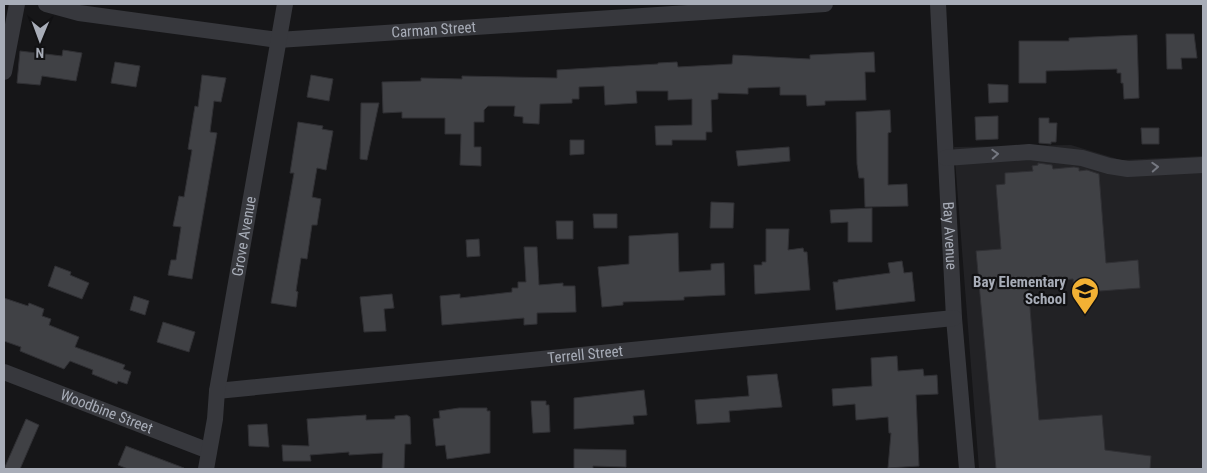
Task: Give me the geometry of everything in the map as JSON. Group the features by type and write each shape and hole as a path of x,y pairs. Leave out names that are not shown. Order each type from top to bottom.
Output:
{"street":[{"path":"4,72 17,4"},
{"name":"Carman Street","path":"46,4 79,12 278,40 825,4"},
{"name":"Grove Avenue","path":"206,469 216,391 285,4"},
{"name":"Bay Avenue","path":"938,4 954,318 967,469"},
{"path":"946,158 1029,152 1082,158 1109,166 1128,169 1203,165"},
{"name":"Terrell Street","path":"216,391 954,318"},
{"name":"Woodbine Street","path":"4,372 209,451"}],"shaded area":[{"name":"Bay Elementary School","path":"1071,145 1121,160 1203,156 1203,469 979,469 954,147"}],"building":[{"path":"1166,34 1194,34 1197,58 1181,58 1182,69 1167,69"},
{"path":"1137,35 1139,98 1124,99 1121,73 1117,73 1117,69 1046,71 1046,83 1019,83 1019,41 1069,41 1069,38"},
{"path":"63,50 82,53 76,81 42,76 40,85 17,83 20,51 62,56"},
{"path":"874,52 875,72 865,72 866,100 825,101 825,105 807,106 806,95 780,95 780,87 748,88 748,94 718,93 718,99 711,100 712,132 706,132 706,140 672,140 672,145 656,145 655,126 692,125 692,99 668,100 668,91 636,91 637,103 605,105 604,86 579,87 579,99 572,99 572,103 540,104 539,124 523,123 523,117 514,116 515,106 488,106 484,110 484,122 474,122 474,147 481,147 481,166 460,165 461,134 445,134 445,118 402,118 402,112 383,113 382,82 421,81 421,78 462,79 462,76 557,78 557,70 677,62 678,67 732,64 733,55 810,59 810,55"},
{"path":"115,62 140,66 136,87 111,83"},
{"path":"202,75 226,78 221,102 214,101 210,132 217,133 192,279 168,275 171,260 176,260 181,227 173,226 179,196 184,197 192,150 188,149 195,106 198,107"},
{"path":"311,75 333,79 329,101 307,97"},
{"path":"988,84 1008,85 1008,102 989,103"},
{"path":"361,103 379,103 367,160 360,159"},
{"path":"890,110 891,132 888,133 888,185 907,184 908,206 865,207 864,178 859,178 857,164 856,112"},
{"path":"998,116 998,139 976,140 975,117"},
{"path":"1039,118 1049,118 1049,123 1057,123 1056,142 1051,142 1051,144 1039,143"},
{"path":"298,122 323,126 322,129 333,131 326,170 317,168 312,197 321,199 317,225 312,225 307,259 301,258 296,291 298,292 296,307 271,303 294,173 290,173"},
{"path":"1141,128 1159,128 1159,144 1142,144"},
{"path":"570,140 584,140 584,154 570,155"},
{"path":"789,147 790,161 738,166 736,151"},
{"path":"1038,163 1052,165 1053,169 1074,167 1079,168 1079,171 1087,170 1099,174 1106,263 1138,260 1140,288 1074,293 1073,279 1028,283 1039,420 1102,415 1105,450 1151,456 1150,469 996,469 976,251 1001,249 996,185 1005,184 1005,173 1033,171 1032,166 1038,165"},
{"path":"711,202 734,203 733,228 710,228"},
{"path":"872,208 872,242 848,242 848,222 831,223 830,210"},
{"path":"593,214 617,214 617,228 594,228"},
{"path":"556,221 573,221 573,239 557,239"},
{"path":"766,229 789,229 788,250 803,248 804,252 807,252 810,290 755,294 754,265 762,265 762,262 766,262"},
{"path":"678,233 679,272 711,270 711,264 724,263 725,295 684,297 684,300 623,302 623,305 602,307 598,267 629,264 629,236"},
{"path":"479,239 480,256 467,257 466,240"},
{"path":"524,247 537,247 539,285 563,283 563,286 575,286 576,312 537,313 537,324 524,325 524,318 442,325 440,296 460,294 460,298 512,292 512,288 518,288 518,282 526,282"},
{"path":"902,261 904,273 912,272 915,301 836,310 833,282 890,273 888,263"},
{"path":"55,266 71,272 70,275 89,283 82,299 48,286"},
{"path":"392,294 394,308 384,309 386,331 364,332 360,297"},
{"path":"134,296 149,301 145,315 130,310"},
{"path":"4,298 28,306 29,303 44,309 42,316 51,319 49,325 79,337 75,347 125,365 123,369 131,372 127,384 118,381 117,384 92,374 93,370 70,361 64,369 20,351 21,347 4,341"},
{"path":"163,322 195,332 189,352 157,342"},
{"path":"897,356 898,371 923,369 924,376 937,375 938,394 916,395 919,466 888,468 891,433 889,433 888,417 856,420 855,404 833,406 832,389 872,386 871,358"},
{"path":"777,374 782,407 729,411 730,422 697,424 695,400 749,396 747,376"},
{"path":"644,390 647,415 633,416 634,424 574,429 574,398"},
{"path":"531,401 546,401 546,405 549,405 550,432 533,433"},
{"path":"459,408 487,408 487,411 490,411 490,453 447,459 445,445 436,446 433,419 440,418 439,411"},
{"path":"366,415 366,420 395,419 395,416 407,415 410,417 411,444 405,444 404,469 382,469 383,453 349,455 349,452 310,455 311,461 283,461 282,445 309,446 307,419"},
{"path":"26,419 39,425 20,469 4,469"},
{"path":"267,424 269,447 249,446 248,425"},
{"path":"126,446 184,469 128,469 118,465"},
{"path":"574,449 626,450 626,467 593,466 593,469 574,469"}],"place":[{"name":"Bay Elementary School","path":"1085,315"}]}
